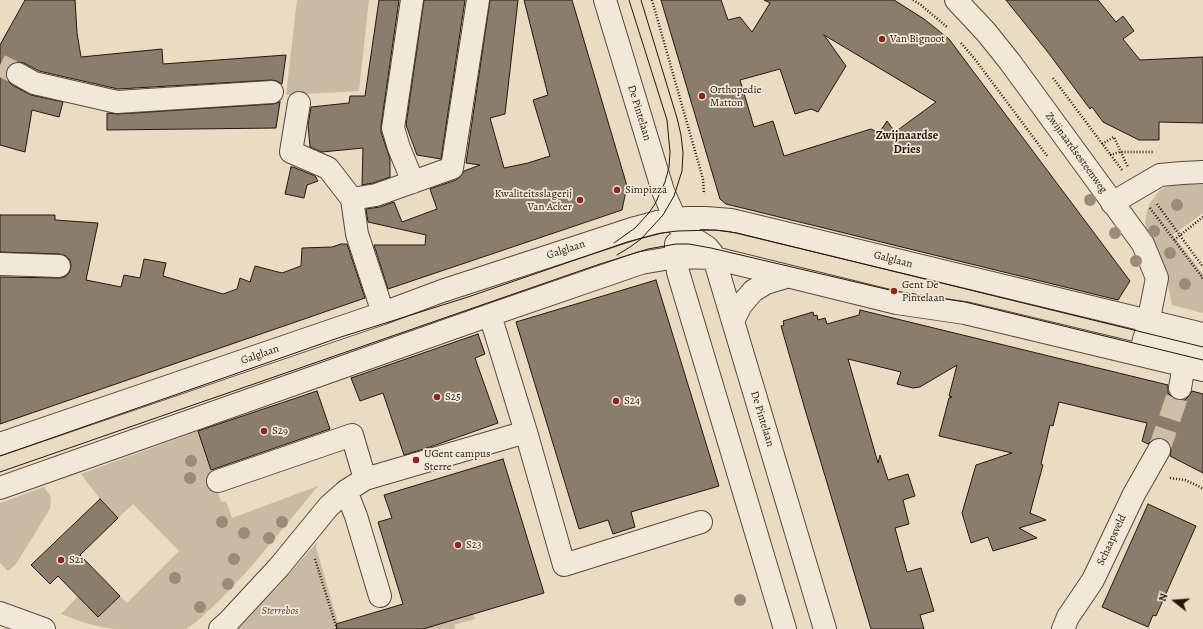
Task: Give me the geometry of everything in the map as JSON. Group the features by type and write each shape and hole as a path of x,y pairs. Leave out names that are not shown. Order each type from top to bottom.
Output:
{"street":[{"path":"412,0 393,128 399,148 413,182"},
{"path":"352,199 376,195 452,168 478,0"},
{"name":"De Pintelaan","path":"605,0 659,181 677,222 685,233 707,247 714,258 825,629"},
{"name":"Zwijnaardsesteenweg","path":"956,0 991,38 1143,244 1157,278 1144,338"},
{"path":"18,74 34,83 117,102 272,92"},
{"path":"299,102 291,152 328,168 352,199 357,234 383,313"},
{"path":"1112,203 1160,175 1182,172 1203,172"},
{"name":"Galglaan","path":"0,444 383,313 449,288 657,222 677,222 706,218 731,220 1144,338"},
{"name":"De Pintelaan","path":"677,222 676,258 678,272 785,629"},
{"path":"0,488 641,263 676,258 714,258 786,277 897,303 1144,338 1203,353"},
{"path":"0,264 59,266"},
{"path":"733,321 741,305 753,291 766,283 786,277"},
{"path":"490,315 526,432 564,565 701,522"},
{"path":"1144,338 1203,334"},
{"path":"1144,338 1194,368 1180,388"},
{"path":"220,629 280,567 329,506 346,491 365,479 526,432"},
{"path":"218,481 352,435 365,479"},
{"name":"Schaapsveld","path":"1063,629 1068,617 1093,580 1134,494 1159,450"},
{"path":"346,491 356,516 380,596"},
{"path":"0,613 44,629"}],"path":[{"path":"652,0 703,179"},
{"path":"913,0 949,29"},
{"path":"959,40 1049,158"},
{"path":"1088,170 1110,154 1120,152 1155,152"},
{"path":"1135,189 1202,276 1203,280"},
{"path":"1174,240 1203,217"},
{"path":"307,535 337,629"}],"green space":[{"path":"297,0 369,0 359,91 286,95"},
{"path":"1203,179 1203,213 1173,235 1203,274 1203,313 1172,305 1164,265 1153,247 1146,230 1145,223 1150,203 1159,191 1170,184"},
{"path":"198,431 221,502 226,501 232,518 318,486 251,567 219,601 195,623 186,629 115,629 82,622 61,614 78,596 98,617 120,596 127,603 179,551 133,504 118,518 100,499 81,474"},
{"path":"44,487 51,497 50,509 16,564 8,571 0,563 0,503"},
{"name":"Sterrebos","path":"317,542 316,547 340,629 234,629 277,588"},
{"path":"473,614 475,619 454,625 455,629 423,629"}],"building":[{"path":"25,0 75,0 77,33 81,57 162,49 163,64 286,55 282,84 271,80 118,89 39,71 24,63 12,63 7,68 6,74 7,80 12,85 31,95 63,102 59,117 32,110 25,152 0,145 0,45"},
{"path":"379,0 399,0 381,126 381,132 390,159 390,177 362,185 363,148 322,152 310,147 308,125 311,107 349,103 350,96 365,96"},
{"path":"424,0 465,0 441,159 417,155 406,125"},
{"path":"490,0 518,0 505,114 490,118 504,168 528,163 550,156 533,100 548,95 524,0 572,0 627,186 622,210 388,289 374,245 425,245 426,235 368,222 366,209 380,207 394,202 402,222 437,209 430,189 456,180 464,171 480,165 466,163"},
{"path":"661,0 721,0 728,20 740,17 752,32 770,3 764,0 894,0 924,19 949,39 1130,281 1118,300 726,204 720,199","holes":["824,35 936,102 895,132 887,121 879,133 871,129 784,156 773,121 754,127 740,80 780,69 795,114 811,109 818,112 846,66"]},
{"path":"1006,0 1098,0 1116,22 1123,16 1134,31 1123,39 1140,60 1203,57 1203,123 1159,122 1159,140 1139,140 1103,122 1092,107 1090,109 1047,51"},
{"path":"280,102 276,128 107,130 107,113 118,114 273,104"},
{"path":"291,167 315,176 318,181 307,185 304,198 285,194"},
{"path":"0,215 55,215 55,220 98,223 86,280 121,287 124,275 140,278 144,259 166,263 163,276 223,294 237,289 240,278 250,282 255,266 282,273 301,266 302,248 332,247 347,244 365,298 0,424 0,277 59,278 65,277 69,273 71,266 70,260 66,256 60,254 0,252"},
{"name":"S24","path":"656,280 719,486 631,512 635,527 613,534 608,520 579,529 516,322"},
{"path":"860,310 1168,385 1168,393 1177,400 1185,400 1192,391 1203,394 1203,473 1170,456 1170,444 1165,439 1153,439 1148,444 1142,441 1147,423 1059,402 1053,426 1050,425 1041,464 1043,465 1030,513 1046,520 1019,528 1037,538 993,551 988,537 971,543 962,513 976,465 1012,453 939,436 949,398 952,397 949,396 957,365 920,387 913,388 897,384 901,372 848,359 878,463 880,455 888,480 908,474 915,496 903,500 909,524 895,528 907,572 921,568 934,611 920,615 924,629 871,629 781,326 784,325 783,321 813,312 814,316 817,315 818,320 825,318 827,324 859,315"},
{"name":"S25","path":"478,334 485,354 475,358 498,423 404,455 383,393 360,401 351,378"},
{"name":"S29","path":"317,391 330,429 211,470 198,431"},
{"name":"S23","path":"503,459 544,593 423,629 337,629 336,624 403,604 378,522 392,518 384,495"},
{"name":"S21","path":"100,499 118,518 80,555 120,596 98,617 58,576 50,584 31,565"},
{"path":"1148,504 1196,526 1156,616 1153,615 1148,627 1102,607"}],"tunnel":[{"path":"0,65 18,74"},
{"path":"1159,450 1180,388"}],"tram line":[{"path":"614,243 635,228 655,204 665,182 669,167 670,152 667,120 629,0"},
{"path":"617,255 641,239 663,215 674,196 682,171 683,153 677,118 641,0"},
{"path":"0,456 341,337 468,297 627,242 662,233 677,231 716,230 737,233 1203,347"},
{"path":"0,472 597,265 648,249 676,244 689,244 711,248 894,291 965,302 1203,360"}],"place":[{"name":"Van Bignoot","path":"882,39"},
{"name":"Orthopedie Matton","path":"702,96"},
{"name":"Simpizza","path":"617,190"},
{"name":"Kwaliteitsslagerij Van Acker","path":"580,200"},
{"name":"Gent De Pintelaan","path":"894,291"},
{"name":"S25","path":"437,397"},
{"name":"S24","path":"616,401"},
{"name":"S29","path":"264,431"},
{"name":"UGent campus Sterre","path":"416,460"},
{"name":"S23","path":"458,545"},
{"name":"S21","path":"61,560"}],"district":[{"name":"Zwijnaardse Dries","path":"907,143"}]}
